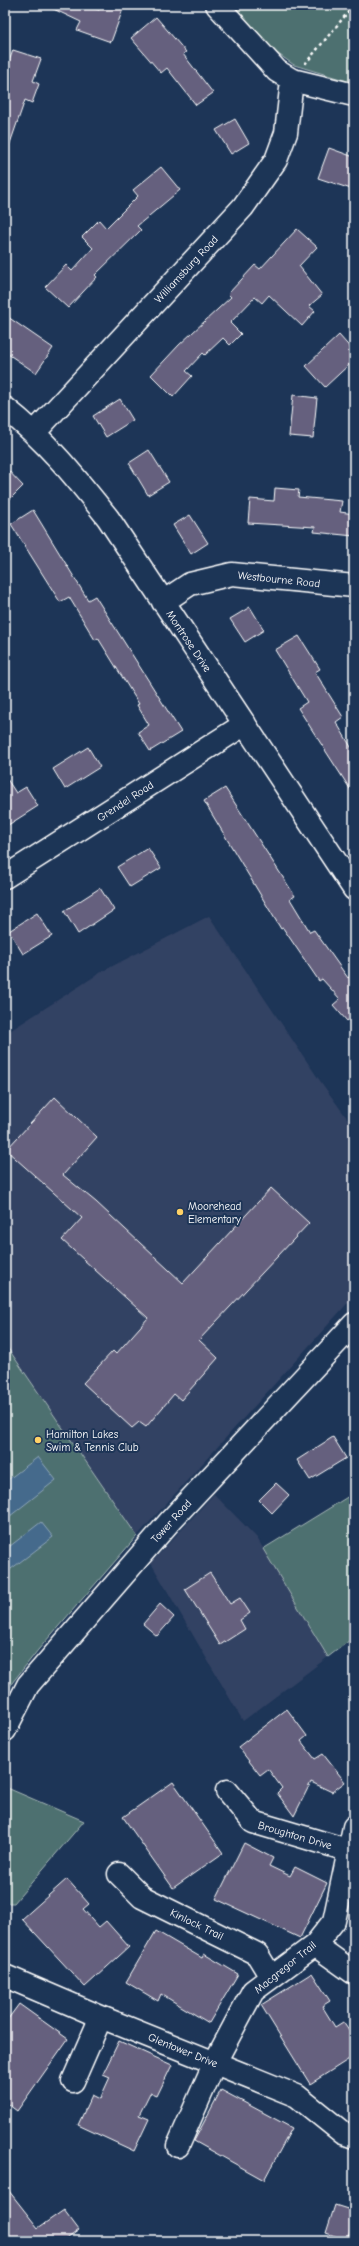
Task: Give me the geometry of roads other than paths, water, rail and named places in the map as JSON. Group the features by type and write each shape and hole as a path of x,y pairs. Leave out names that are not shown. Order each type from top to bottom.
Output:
{"street":[{"path":"217,5 277,71 292,80 354,95"},
{"name":"Williamsburg Road","path":"34,433 243,207 276,160 284,140 292,80"},
{"name":"Montrose Drive","path":"5,408 34,433 73,473 108,518 354,889"},
{"name":"Westbourne Road","path":"163,602 190,584 232,574 354,586"},
{"name":"Grendel Road","path":"5,877 245,724"},
{"name":"Tower Road","path":"5,1730 28,1685 171,1520 354,1324"},
{"name":"Broughton Drive","path":"227,1791 253,1822 352,1851"},
{"name":"Macgregor Trail","path":"178,2146 215,2062 253,1991 315,1945 334,1921 352,1851 354,1827"},
{"name":"Kinlock Trail","path":"119,1874 142,1897 257,1954 271,1977"},
{"path":"315,1945 333,1960 354,1973"},
{"name":"Glentower Drive","path":"5,1976 101,2017 297,2096 343,2133 354,2137"},
{"path":"73,2081 101,2017"}],"place":[{"name":"Moorehead Elementary","path":"180,1212"},
{"name":"Hamilton Lakes Swim & Tennis Club","path":"38,1440"}]}
